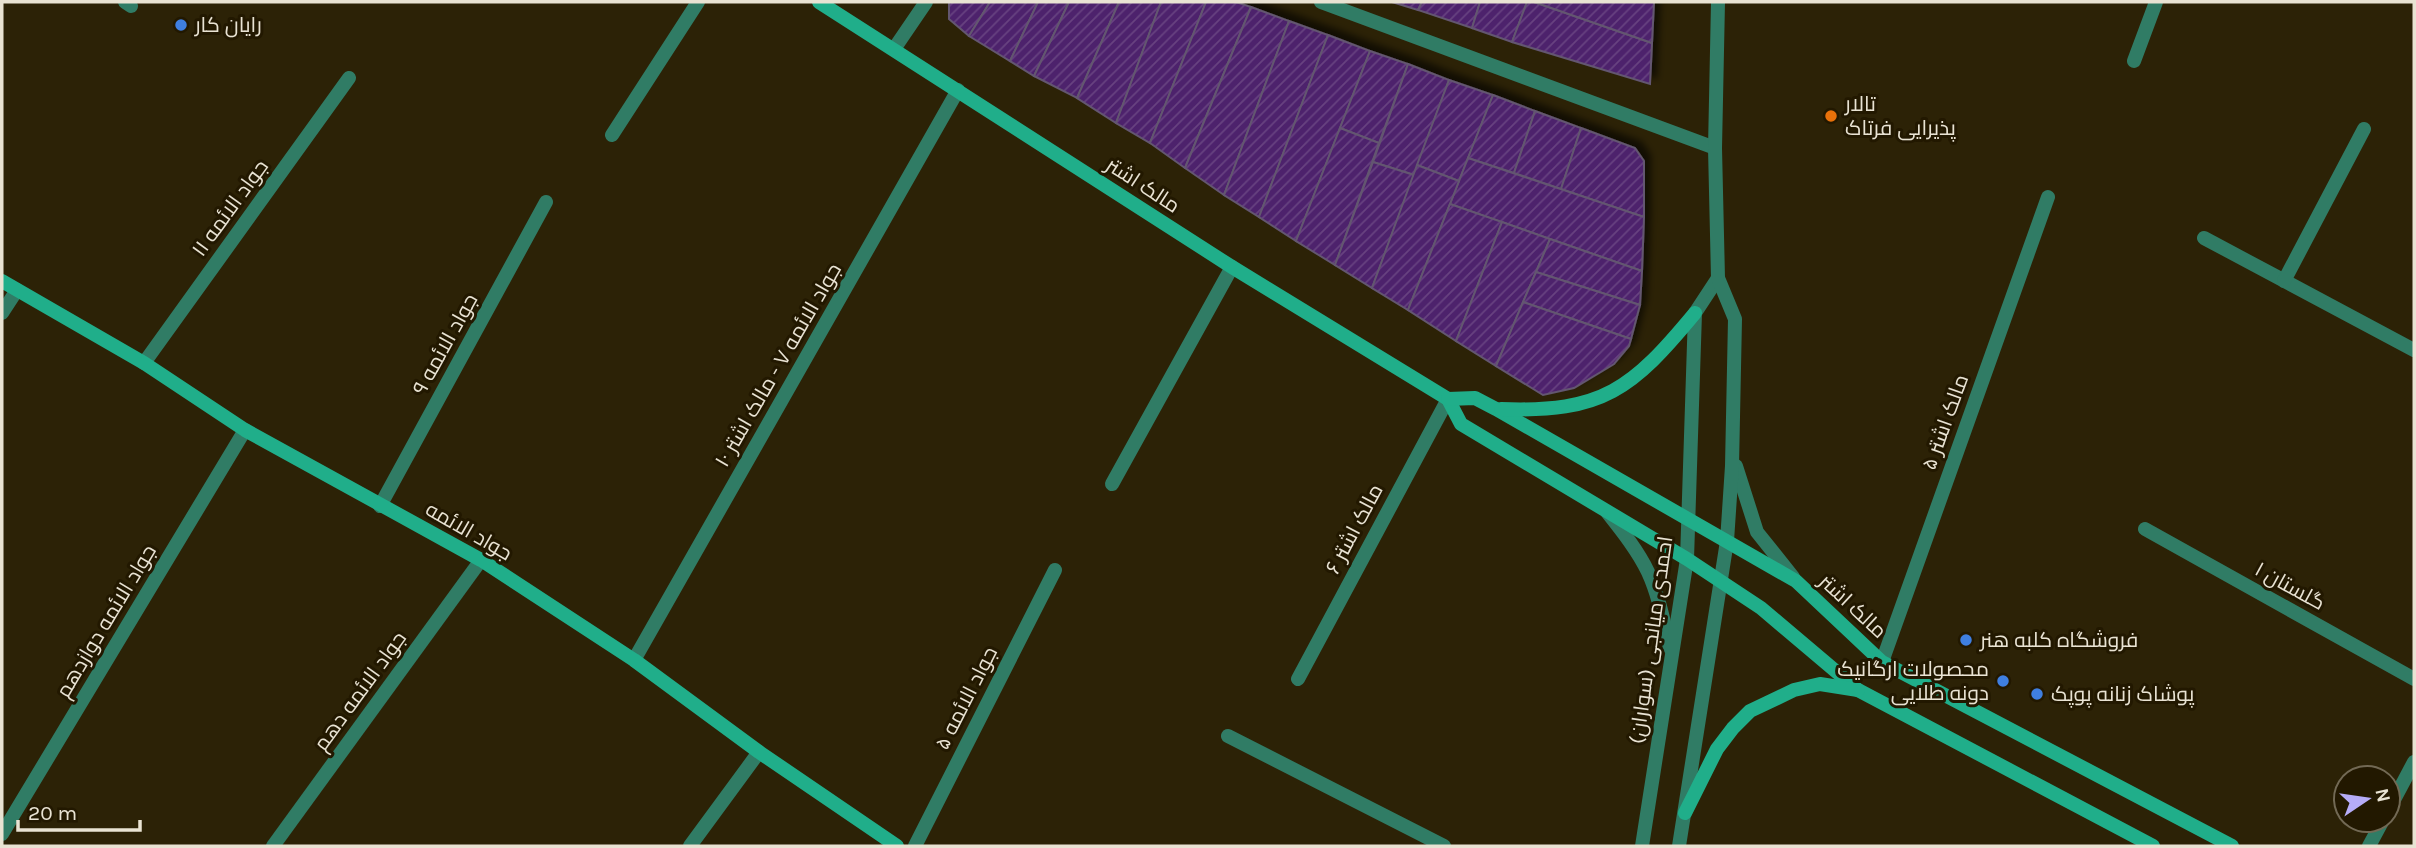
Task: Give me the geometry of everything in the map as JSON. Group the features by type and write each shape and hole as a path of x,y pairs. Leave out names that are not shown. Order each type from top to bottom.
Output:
{"main road":[{"name":"مالک اشتر","path":"819,2 1232,267 1448,399 1461,424 1721,581 1761,608 1858,690 2153,846"},
{"name":"جواد الائمه","path":"2,281 144,363 245,430 481,560 634,660 759,752 897,846"},
{"path":"1496,409 1530,410 1573,406 1604,397 1633,380 1666,348 1695,313"},
{"name":"مالک اشتر","path":"1448,399 1475,398 1689,519 1796,581 1882,662 2232,846"},
{"path":"1685,814 1717,749 1750,711 1794,690 1820,684 1858,690"}],"street":[{"path":"612,135 698,2"},
{"path":"894,49 926,2"},
{"path":"1321,2 1715,148"},
{"path":"1679,846 1727,541 1732,448 1735,318 1718,278 1715,148 1717,2"},
{"path":"2134,61 2156,2"},
{"name":"جواد الائمه ۱۱","path":"144,363 349,78"},
{"name":"جواد الائمه ۷ - مالک اشتر ۱۰","path":"634,660 958,90"},
{"path":"2284,281 2364,129"},
{"name":"مالک اشتر ۵","path":"1882,662 2048,197"},
{"name":"جواد الائمه ۹","path":"380,506 546,202"},
{"path":"2204,238 2414,350"},
{"path":"1112,484 1232,267"},
{"path":"1695,313 1718,278"},
{"path":"2,313 17,290"},
{"name":"احمدی میانجی (سواران)","path":"1642,846 1687,559 1695,313"},
{"name":"مالک اشتر ۶","path":"1298,679 1448,399"},
{"name":"جواد الائمه دوازدهم","path":"2,834 245,430"},
{"path":"1732,448 1739,478 1758,531 1775,557 1796,581"},
{"path":"1606,511 1623,532 1648,573 1671,655"},
{"name":"گلستان ۱","path":"2145,529 2414,679"},
{"name":"جواد الائمه دهم","path":"272,846 481,560"},
{"name":"جواد الائمه ۵","path":"915,846 1055,570"},
{"path":"1228,736 1444,846"},
{"path":"690,846 759,752"},
{"path":"2402,785 2414,762"}],"building":[{"path":"949,2 990,2 969,36 949,19"},
{"path":"990,2 1038,2 1010,61 969,36"},
{"path":"1038,2 1069,2 1034,76 1010,61"},
{"path":"1069,2 1119,2 1077,98 1034,76"},
{"path":"1119,2 1161,2 1116,123 1077,98"},
{"path":"1161,2 1206,2 1150,143 1116,123"},
{"path":"1206,2 1236,2 1251,7 1185,168 1150,143"},
{"path":"1392,2 1422,2 1418,10"},
{"path":"1422,2 1480,2 1472,28 1418,10"},
{"path":"1480,2 1527,2 1512,42 1472,28"},
{"path":"1527,2 1534,2 1652,43 1650,84 1512,42"},
{"path":"1534,2 1654,2 1652,43"},
{"path":"1251,7 1289,21 1224,195 1185,168"},
{"path":"1289,21 1328,35 1259,217 1224,195"},
{"path":"1328,35 1370,51 1296,241 1259,217"},
{"path":"1370,51 1408,64 1379,143 1340,128"},
{"path":"1408,64 1449,80 1414,175 1373,162"},
{"path":"1449,80 1493,95 1459,181 1417,165"},
{"path":"1493,95 1535,111 1514,173 1468,158"},
{"path":"1535,111 1581,128 1561,189 1514,173"},
{"path":"1340,128 1379,143 1335,265 1296,241"},
{"path":"1581,128 1635,148 1644,161 1644,217 1561,189"},
{"path":"1468,158 1644,217 1642,271 1450,204"},
{"path":"1373,162 1414,175 1372,288 1335,265"},
{"path":"1417,165 1459,181 1408,310 1372,288"},
{"path":"1450,204 1502,222 1456,341 1408,310"},
{"path":"1502,222 1550,239 1496,366 1456,341"},
{"path":"1550,239 1642,271 1640,305 1536,272"},
{"path":"1536,272 1640,305 1631,339 1523,302"},
{"path":"1523,302 1631,339 1629,346 1614,364 1574,388 1543,395 1496,366"}],"place":[{"name":"رایان کار","path":"181,25"},
{"name":"تالار پذیرایی فرتاک","path":"1831,116"},
{"name":"فروشگاه کلبه هنر","path":"1966,640"},
{"name":"محصولات ارگانیک دونه طلایی","path":"2003,681"},
{"name":"پوشاک زنانه پوپک","path":"2037,694"}]}
